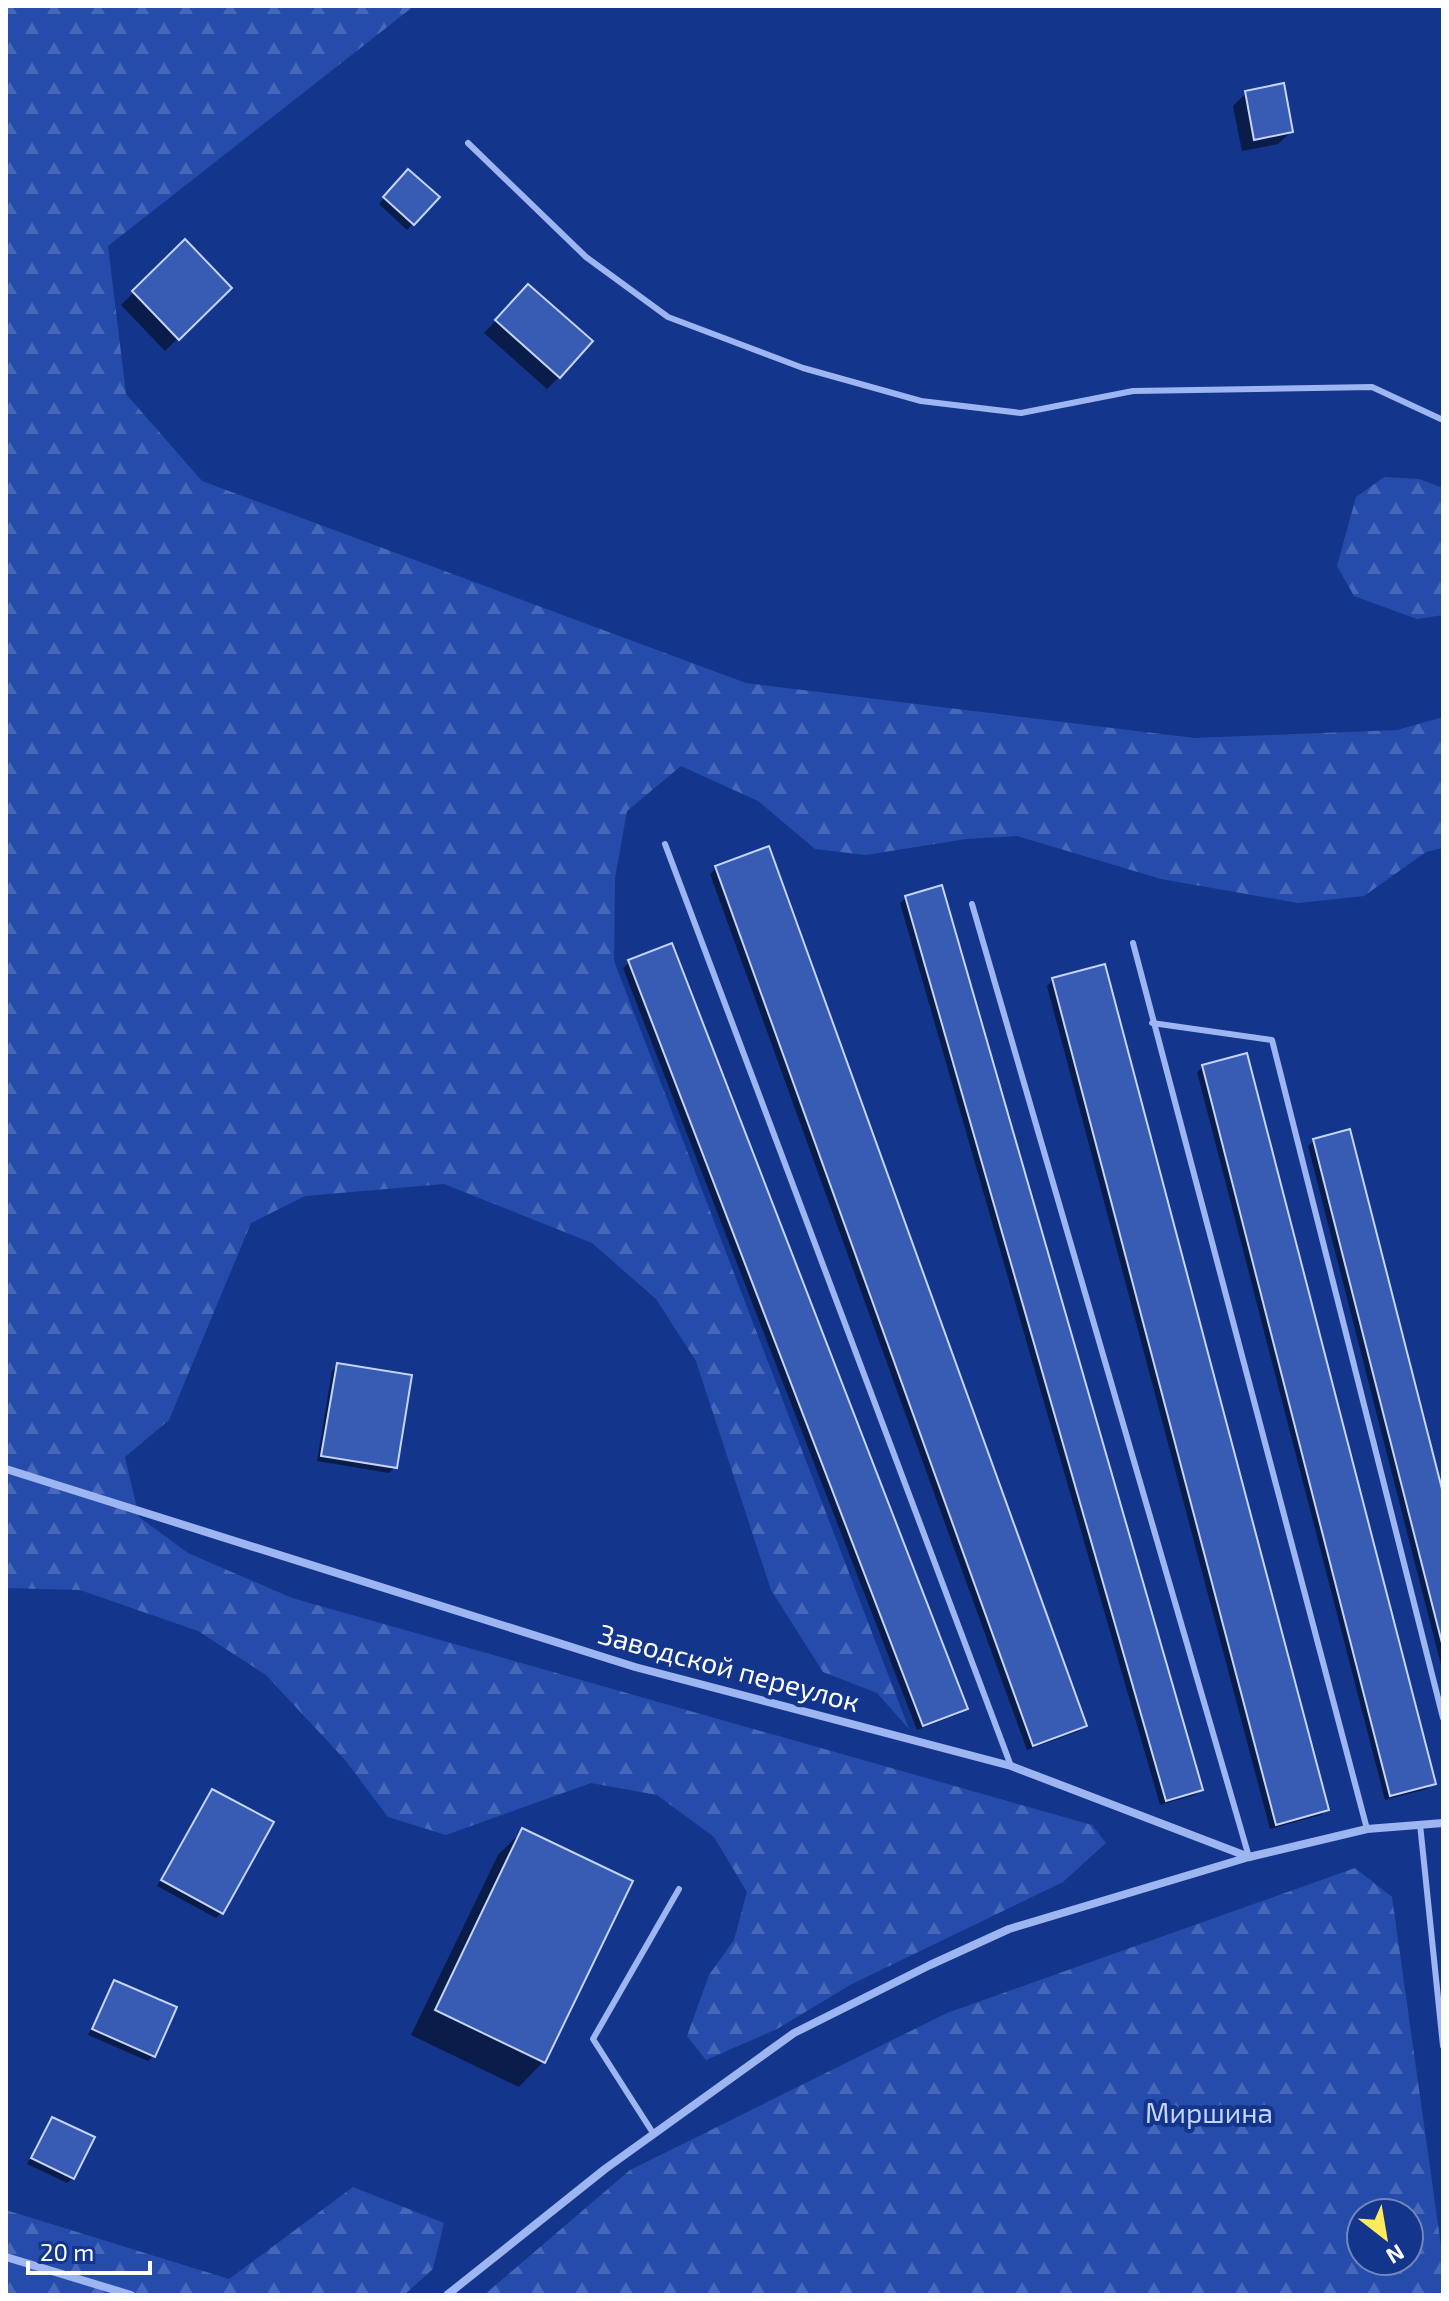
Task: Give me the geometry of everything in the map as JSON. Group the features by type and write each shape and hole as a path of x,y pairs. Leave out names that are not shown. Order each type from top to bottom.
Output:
{"street":[{"name":"Заводской переулок","path":"6,1469 635,1667 1011,1766 1249,1857"},
{"path":"447,2295 653,2133 794,2033 930,1965 1009,1929 1249,1857 1367,1829 1443,1823"},
{"path":"6,2257 131,2295"}],"lane":[{"path":"468,143 586,257 668,317 803,368 921,401 1021,413 1133,391 1372,387 1443,420"},
{"path":"665,844 1011,1766"},
{"path":"972,904 1249,1857"},
{"path":"1133,943 1367,1829"},
{"path":"1152,1023 1272,1040 1443,1718"},
{"path":"1420,1824 1443,2046"},
{"path":"653,2133 593,2039 679,1889"}],"green space":[{"path":"6,6 414,6 108,246 126,394 202,481 746,683 1194,738 1397,730 1443,717 1443,848 1426,852 1364,896 1298,903 1161,879 1017,836 966,839 866,855 815,849 758,801 681,766 627,811 615,878 614,961 909,1729 877,1693 823,1672 771,1590 696,1361 656,1299 592,1243 444,1184 305,1196 251,1223 169,1420 125,1457 139,1517 188,1553 292,1598 1092,1825 1106,1843 1063,1882 850,1985 777,2029 706,2060 687,2036 709,1975 734,1940 747,1892 714,1837 657,1795 591,1783 446,1835 388,1817 345,1760 266,1675 198,1631 80,1590 6,1588"},
{"path":"1384,477 1419,479 1443,488 1443,615 1417,619 1354,596 1337,566 1356,497"},
{"name":"Миршина","path":"1355,1868 1392,1897 1443,2260 1443,2295 484,2295 630,2170 947,2013"},
{"path":"353,2187 444,2223 433,2269 404,2295 6,2295 6,2210 229,2279"}],"building":[{"path":"1284,83 1293,132 1254,140 1245,91"},
{"path":"408,169 440,197 414,225 383,197"},
{"path":"185,239 232,288 179,340 132,291"},
{"path":"528,284 593,341 560,378 495,320"},
{"path":"769,846 1087,1726 1033,1746 715,866"},
{"path":"942,885 1203,1790 1166,1801 905,896"},
{"path":"672,943 968,1709 923,1726 628,960"},
{"path":"1105,964 1329,1810 1276,1825 1052,978"},
{"path":"1247,1053 1436,1784 1390,1796 1202,1065"},
{"path":"1350,1129 1443,1493 1443,1647 1313,1139"},
{"path":"337,1363 412,1375 397,1468 321,1456"},
{"path":"212,1789 274,1822 223,1914 161,1880"},
{"path":"522,1828 633,1881 545,2063 435,2010"},
{"path":"114,1980 177,2007 155,2057 92,2029"},
{"path":"52,2117 95,2137 74,2179 31,2158"}]}
